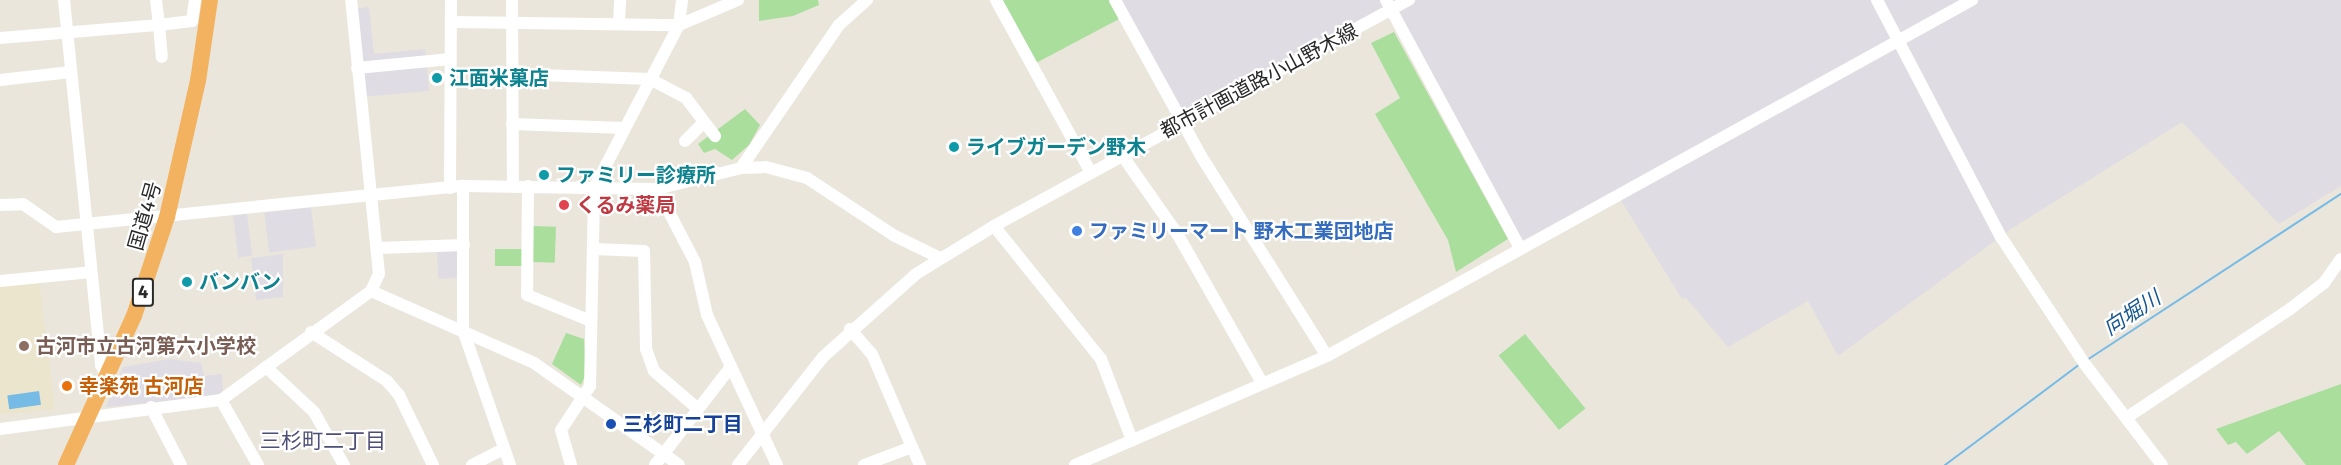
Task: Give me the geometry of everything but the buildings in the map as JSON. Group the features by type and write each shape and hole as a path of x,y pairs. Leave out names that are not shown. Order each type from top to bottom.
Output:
{"highway":[{"name":"国道4号","path":"66,465 108,378 167,217 198,81 210,0"}],"street":[{"path":"64,0 101,365 108,378"},
{"path":"156,0 162,57"},
{"path":"0,38 192,21 195,0"},
{"path":"0,429 91,414 221,400 311,332 371,291 379,274 351,0"},
{"path":"451,0 451,59 457,187 464,245 463,330 510,465"},
{"path":"512,0 513,185"},
{"path":"619,22 620,0"},
{"path":"571,465 561,429 586,396 591,374 594,188 679,25 682,0"},
{"path":"451,22 619,22 679,25 738,0"},
{"path":"741,168 839,25 867,0"},
{"path":"996,0 1091,173"},
{"path":"1115,0 1182,122 1327,356"},
{"name":"都市計画道路小山野木線","path":"738,465 850,328 940,258 993,226 1388,5 1409,0"},
{"path":"1876,0 2001,237 2084,363 2162,465"},
{"path":"1075,465 1327,356 1972,0"},
{"path":"1388,5 1520,248"},
{"path":"357,68 451,59"},
{"path":"0,80 71,72"},
{"path":"512,74 650,79 686,98 716,136"},
{"path":"685,141 704,122"},
{"path":"512,124 624,128"},
{"path":"1122,155 1178,235 1262,383"},
{"path":"0,205 23,204 56,227 457,187 513,185 657,189 741,168 766,167 807,178 893,235 940,258"},
{"path":"528,186 528,295 591,321"},
{"path":"657,189 695,262 701,300 730,368 777,465"},
{"path":"993,226 1101,359 1132,440"},
{"path":"377,248 464,245"},
{"path":"593,249 644,251 645,349 654,371 699,409"},
{"path":"2126,418 2290,309 2324,283 2341,259"},
{"path":"0,281 91,272"},
{"path":"371,291 534,363 586,396 679,465"},
{"path":"850,328 872,354 920,465"},
{"path":"311,332 387,381 399,395 434,465"},
{"path":"266,367 314,412 344,465"},
{"path":"655,465 730,368"},
{"path":"221,400 258,465"},
{"path":"151,407 181,465"},
{"path":"864,465 912,447"},
{"path":"472,465 504,449"}],"shaded area":[{"path":"1115,0 2341,0 2341,186 2279,224 2182,122 2011,229 1838,356 1808,301 1728,347 1686,298 1682,299 1615,191 1520,242 1391,5 1180,119"},
{"path":"369,7 374,54 425,49 426,58 360,64 354,9"},
{"path":"427,66 429,91 365,96 363,72"},
{"path":"311,207 316,247 269,252 264,213"},
{"path":"247,214 252,256 238,257 233,216"},
{"path":"459,248 460,278 438,279 437,249"},
{"path":"283,254 283,297 256,300 251,258"},
{"name":"古河市立古河第六小学校","path":"39,278 55,409 0,415 0,282"},
{"path":"170,359 201,363 204,376 222,374 223,395 106,407 123,367"}],"green space":[{"path":"759,0 818,0 819,5 793,16 759,21"},
{"path":"1000,0 1112,0 1121,18 1036,63"},
{"path":"1394,32 1508,239 1456,272 1448,240 1375,114 1400,98 1371,43"},
{"path":"745,109 760,125 749,145 732,160 715,149 704,153 698,144"},
{"path":"532,226 556,227 555,263 531,262"},
{"path":"495,249 523,249 523,266 495,266"},
{"path":"566,333 584,339 586,374 581,385 552,364"},
{"path":"1525,334 1585,409 1559,430 1499,355"},
{"path":"2341,384 2341,465 2306,465 2279,431 2247,454 2236,442 2228,445 2216,429"}],"water":[{"path":"39,391 41,405 9,409 7,395"}],"waterway":[{"name":"向堀川","path":"2087,360 2341,194"},
{"name":"向堀川","path":"1945,465 2080,364"}],"place":[{"name":"江面米菓店","path":"437,78"},
{"name":"ライブガーデン野木","path":"954,147"},
{"name":"ファミリー診療所","path":"544,175"},
{"name":"くるみ薬局","path":"564,205"},
{"name":"ファミリーマート 野木工業団地店","path":"1077,231"},
{"name":"バンバン","path":"187,282"},
{"name":"古河市立古河第六小学校","path":"24,346"},
{"name":"幸楽苑 古河店","path":"67,386"},
{"name":"三杉町二丁目","path":"611,424"}],"district":[{"name":"三杉町二丁目","path":"323,441"}]}
